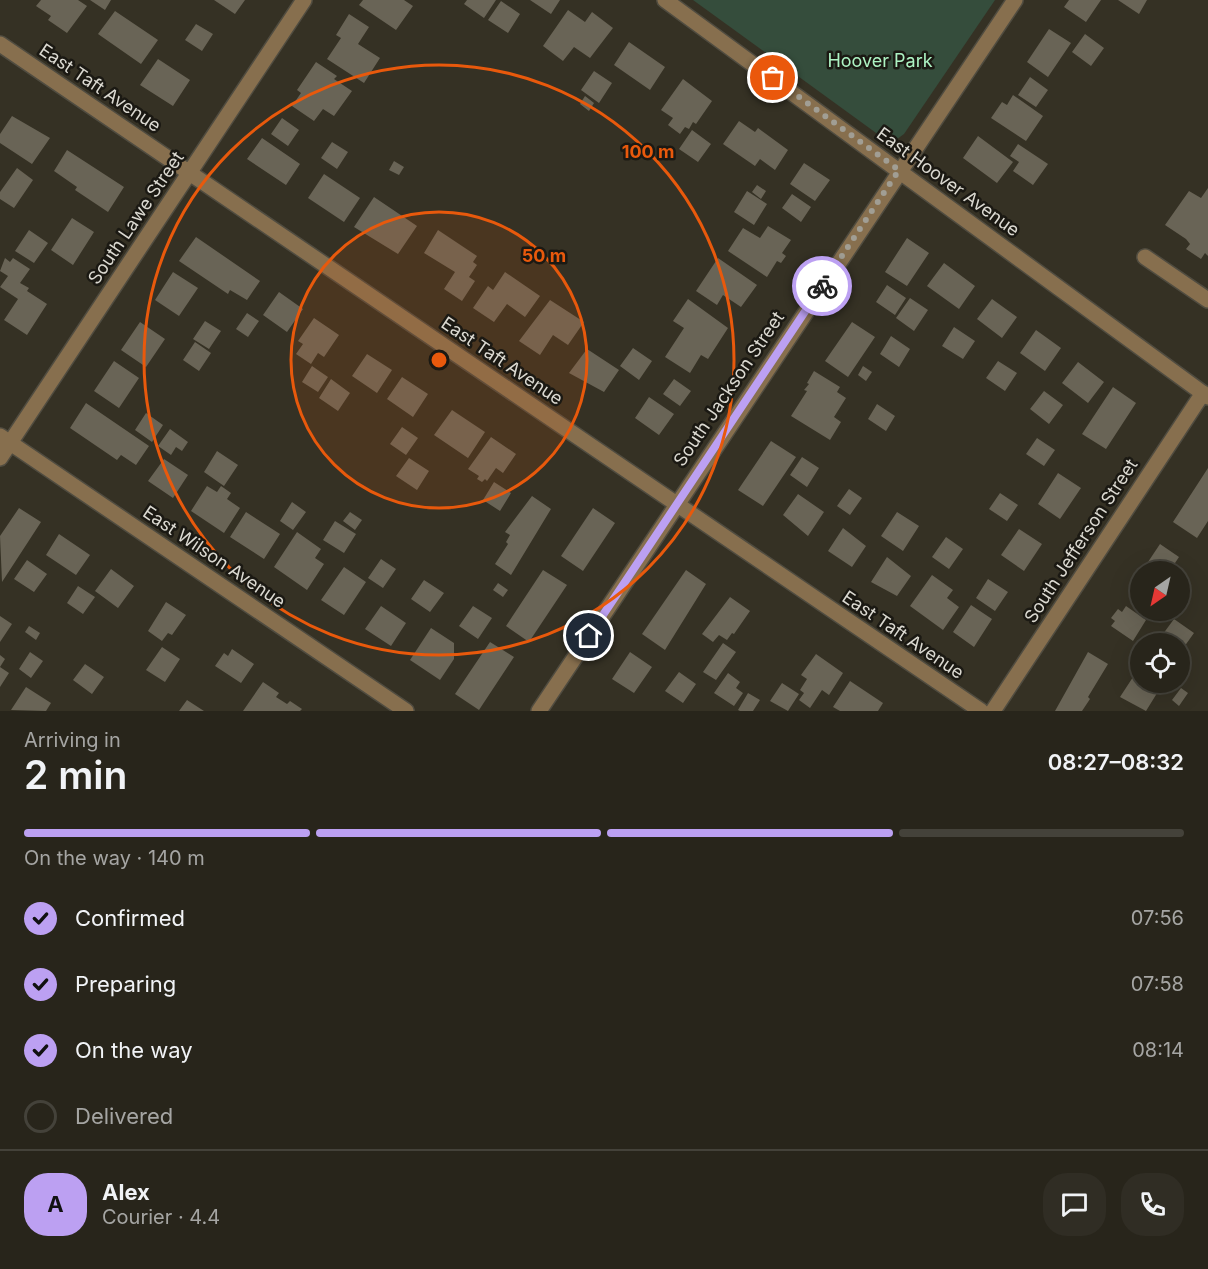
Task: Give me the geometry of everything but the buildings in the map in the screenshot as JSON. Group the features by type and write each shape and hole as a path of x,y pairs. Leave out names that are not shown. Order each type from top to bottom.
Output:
{"street":[{"name":"South Lawe Street","path":"0,458 5,439 190,172 304,0"},
{"name":"East Hoover Avenue","path":"665,0 1206,395"},
{"name":"South Jackson Street","path":"539,711 899,170 1015,0"},
{"name":"East Taft Avenue","path":"0,44 981,711"},
{"path":"1145,257 1208,300"},
{"name":"South Jefferson Street","path":"993,711 1206,395"},
{"name":"East Wilson Avenue","path":"5,439 406,711"}],"green space":[{"name":"Hoover Park","path":"693,0 995,0 904,134 893,142 883,138"}],"way so far":[{"path":"773,78 899,170 822,286"}],"route":[{"path":"589,636 822,286"}]}
